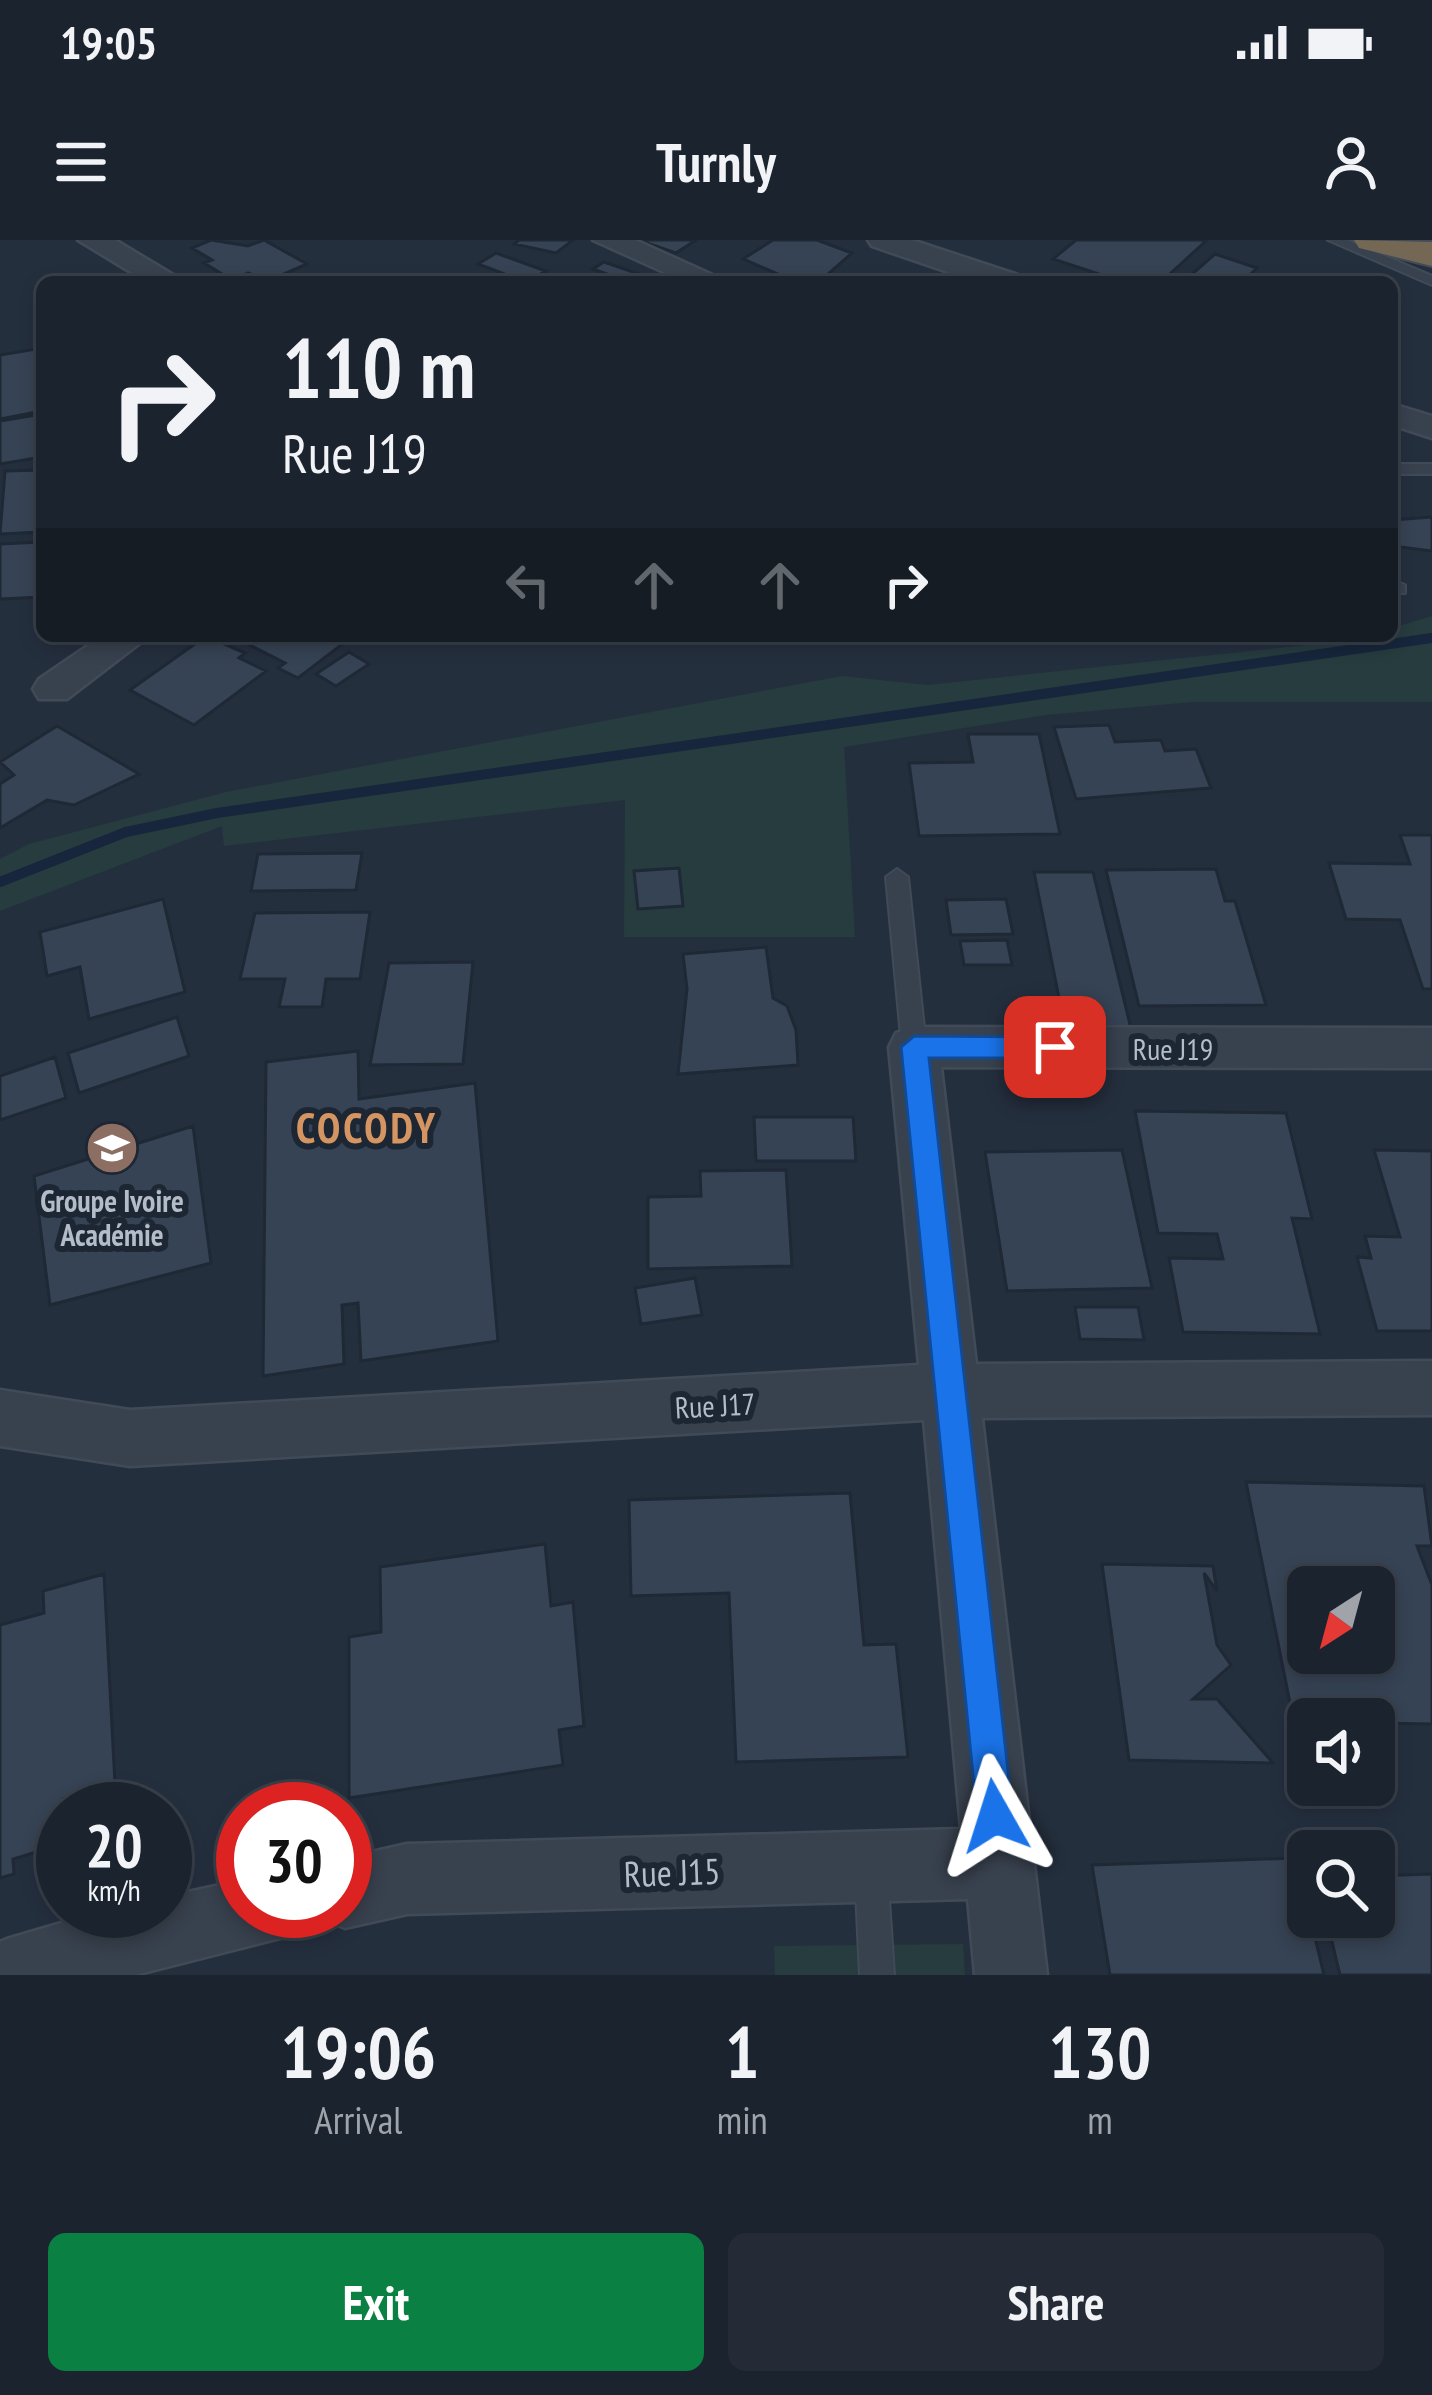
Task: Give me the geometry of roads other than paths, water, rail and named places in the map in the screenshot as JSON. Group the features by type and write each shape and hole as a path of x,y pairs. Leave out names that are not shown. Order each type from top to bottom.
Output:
{"highway":[{"path":"1373,240 1432,254"}],"street":[{"path":"93,240 159,276"},
{"path":"608,240 666,274 704,249"},
{"path":"883,240 989,276"},
{"path":"1398,416 1432,428"},
{"path":"53,688 120,642"},
{"path":"914,1047 1011,1975"},
{"name":"Rue J19","path":"914,1047 1432,1048"},
{"name":"Rue J17","path":"0,1418 130,1438 949,1391 1432,1388"},
{"name":"Rue J15","path":"372,1887 407,1879 1000,1864"},
{"path":"8,1975 60,1956 216,1921"}],"lane":[{"path":"1335,240 1432,281"},
{"path":"1398,469 1432,469"},
{"path":"897,877 914,1047"},
{"path":"871,1866 877,1975"}],"waterway":[{"path":"0,882 126,832 217,813 1432,638"}],"place":[{"name":"Groupe Ivoire Académie","path":"112,1148"}],"district":[{"name":"COCODY","path":"367,1127"}]}
